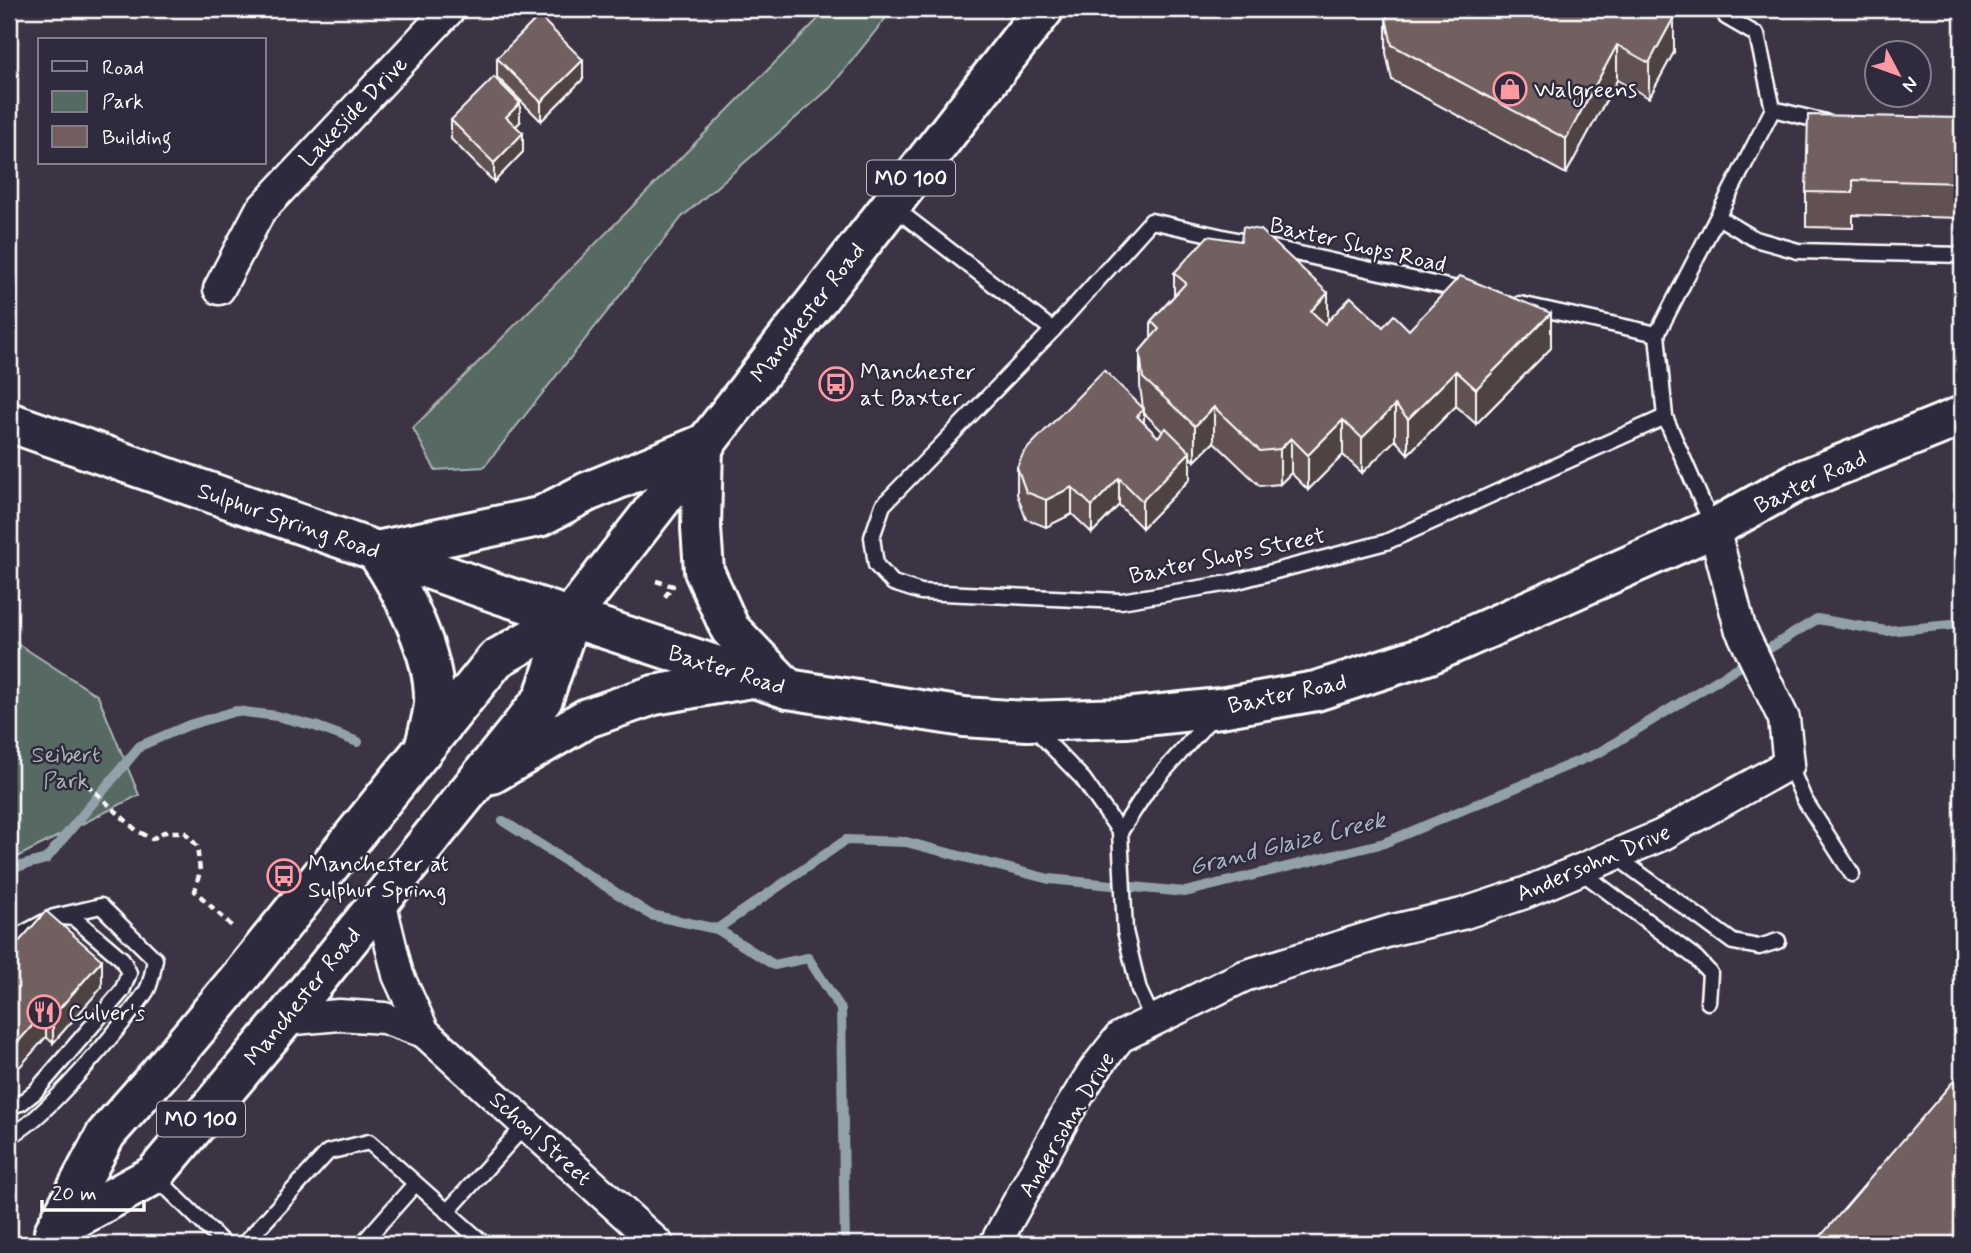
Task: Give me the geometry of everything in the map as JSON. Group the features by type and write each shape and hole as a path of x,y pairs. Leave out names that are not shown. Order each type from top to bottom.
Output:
{"main road":[{"name":"Manchester Road","path":"54,1237 154,1175 284,1020 543,699 570,616 1044,9"},
{"name":"Baxter Road","path":"570,616 788,689 964,717 1027,721 1125,718 1220,708 1316,691 1430,654 1714,528 1795,483 1962,416"},
{"name":"Sulphur Spring Road","path":"9,422 570,616"},
{"path":"425,746 434,702 429,664 419,629 389,569 376,551 539,517 587,492 703,444 701,528 704,571 730,629 788,689"},
{"name":"Manchester Road","path":"54,1237 106,1134 241,976 496,659 570,616"},
{"path":"474,783 587,718 654,695 751,678"}],"street":[{"name":"Lakeside Drive","path":"219,289 260,211 450,9"},
{"path":"1714,528 1740,628 1784,719 1789,764"},
{"name":"Andersohn Drive","path":"996,1244 1066,1115 1094,1070 1120,1037 1244,976 1393,930 1462,914 1525,893 1662,835 1789,764"},
{"name":"School Street","path":"380,901 398,975 424,1032"},
{"name":"School Street","path":"284,1020 339,1015 384,1018 424,1032 657,1244"}],"lane":[{"path":"1714,528 1665,417 1657,334 1773,109 1757,35 1726,17"},
{"path":"1773,109 1837,124"},
{"path":"891,205 1053,330"},
{"path":"1718,217 1755,239 1798,251 1962,255"},
{"name":"Baxter Shops Road","path":"1053,330 1151,221 1484,295"},
{"path":"1510,301 1657,334"},
{"name":"Baxter Shops Street","path":"1053,330 883,505 872,537 876,565 893,583 921,592 1121,601 1230,583 1386,542 1665,417"},
{"path":"1119,832 1148,789 1220,708"},
{"path":"1027,721 1083,779 1119,832 1125,931 1139,990 1153,1020"},
{"path":"1789,764 1804,799 1852,874"},
{"path":"1614,855 1733,942 1759,947 1777,941"},
{"path":"1579,870 1696,958 1710,973 1708,1002"},
{"path":"9,940 54,916 101,906 155,959 148,988 128,1016 40,1116 16,1135 9,1135"},
{"path":"9,1106 21,1103 35,1092 122,991 129,973 122,959 74,918 54,916"},
{"path":"447,1212 526,1124"},
{"path":"244,1244 328,1152 369,1142 484,1244"},
{"path":"154,1175 224,1244"},
{"path":"362,1244 415,1184"}],"path":[{"path":"656,581 673,586 663,599"},
{"path":"78,776 136,830 152,839 164,832 185,832 197,846 200,871 195,891 240,934"}],"green space":[{"path":"828,9 893,9 830,88 682,217 484,467 435,470 413,428"},
{"name":"Seibert Park","path":"9,638 98,696 139,795 9,861"}],"building":[{"name":"Walgreens","path":"1391,9 1658,9 1674,17 1649,63 1617,45 1566,139 1392,45 1386,18"},
{"path":"539,16 583,60 541,102 497,58"},
{"path":"494,77 520,103 506,117 523,133 494,163 451,120"},
{"path":"1808,115 1962,118 1962,183 1853,180 1853,193 1806,192"},
{"path":"1243,227 1261,230 1328,293 1311,311 1325,324 1351,297 1383,327 1394,315 1409,330 1460,276 1551,313 1476,389 1456,371 1408,419 1395,405 1362,438 1343,420 1308,455 1291,438 1280,449 1260,451 1214,407 1195,426 1143,378 1140,351 1159,329 1151,321 1186,283 1174,273 1208,236 1241,241"},
{"path":"1104,370 1144,409 1137,416 1158,437 1166,428 1190,452 1142,501 1119,478 1092,506 1072,487 1046,500 1026,492 1017,467 1024,452"},
{"name":"Culver's","path":"46,911 102,960 53,1016 46,1010 9,1052 9,953"},
{"path":"1962,1071 1962,1244 1814,1244"}],"waterway":[{"name":"Grand Glaize Creek","path":"503,821 651,915 717,929 846,840 906,842 1049,879 1185,892 1384,843 1600,752 1817,619 1886,631 1962,624"},
{"name":"Grand Glaize Creek","path":"9,869 46,859 140,746 189,725 236,711 277,716 358,742"},
{"path":"717,929 774,965 808,958 841,1009 845,1244"}],"place":[{"name":"Walgreens","path":"1510,89"},
{"name":"Manchester at Baxter","path":"836,384"},
{"name":"Manchester at Sulphur Spring","path":"284,876"},
{"name":"Culver's","path":"44,1012"}]}
